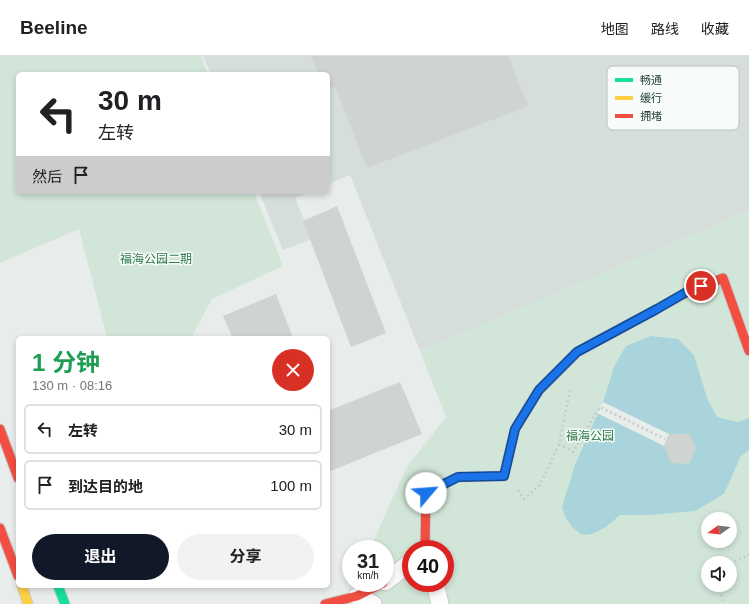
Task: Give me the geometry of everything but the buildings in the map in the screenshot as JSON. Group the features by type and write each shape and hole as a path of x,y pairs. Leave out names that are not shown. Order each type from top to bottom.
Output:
{"street":[{"path":"424,540 426,493 458,477 504,476 515,429 539,390 577,352 690,290 723,278 749,351"},
{"path":"0,429 16,473"},
{"path":"0,528 16,571"},
{"path":"23,588 28,604"},
{"path":"59,588 65,604"},
{"path":"325,604 357,596 365,592"},
{"path":"437,592 440,604"},
{"path":"357,596 373,604"}],"path":[{"path":"504,476 516,485 524,499 540,485 559,444 571,383"},
{"path":"559,444 573,452 600,408 664,439"},
{"path":"737,561 749,555"},
{"path":"720,592 724,604"}],"shaded area":[{"path":"203,56 749,56 749,211 420,351 350,175 330,183 330,72 210,72"},
{"path":"260,194 304,194 295,198 312,239 283,250"}],"green space":[{"name":"福海公园二期","path":"0,56 201,56 207,72 16,72 16,194 255,194 283,266 212,299 192,336 106,336 79,229 0,263"},
{"name":"福海公园","path":"749,211 749,604 365,604 376,592 394,592 394,540 374,540 406,468 446,417 420,351"}],"water":[{"path":"651,336 678,339 694,355 707,398 717,417 738,422 749,418 749,450 741,456 724,494 695,511 648,515 620,515 606,527 592,534 582,535 573,528 566,518 562,507 575,465 603,402 614,367 626,346"}],"pier":[{"path":"603,402 669,434 664,446 597,413"}],"traffic: fast":[{"path":"59,588 65,604"}],"traffic: slow":[{"path":"529,406 539,390 577,352 686,293"},
{"path":"23,588 28,604"}],"traffic: jam":[{"path":"686,293 723,278 749,351"},
{"path":"425,540 426,493 458,477 504,476 515,429 529,406"},
{"path":"0,429 16,473"},
{"path":"0,528 16,571"},
{"path":"325,604 357,596 365,592"}],"route":[{"path":"426,493 458,477 504,476 515,429 539,390 577,352 690,290 701,286"}]}
